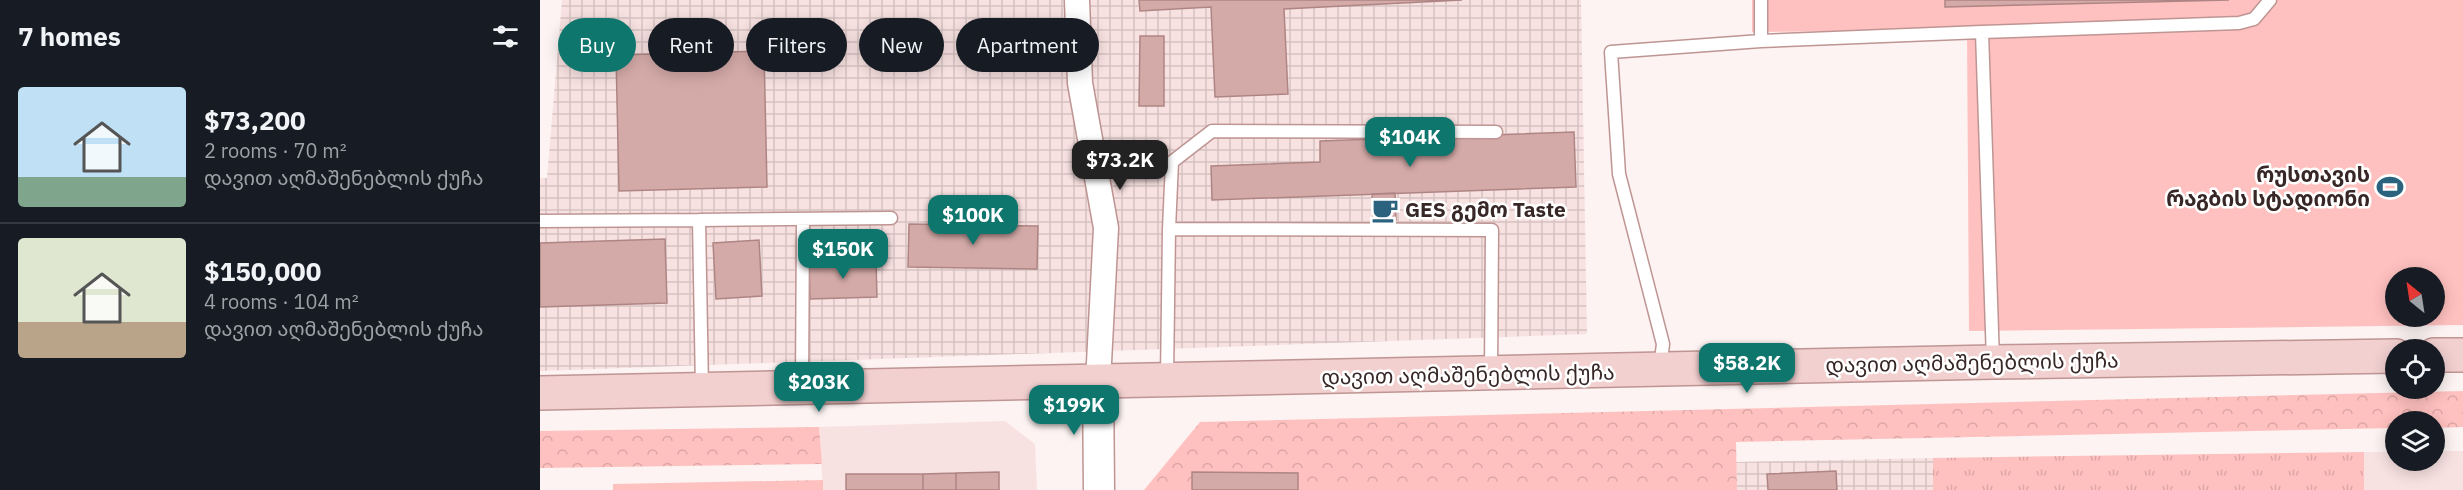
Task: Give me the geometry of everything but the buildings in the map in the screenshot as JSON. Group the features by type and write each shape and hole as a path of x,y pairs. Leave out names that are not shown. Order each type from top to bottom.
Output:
{"main road":[{"path":"2445,355 2463,355"},
{"name":"დავით აღმაშენებლის ქუჩა","path":"540,393 1660,371 1993,362 2385,356"}],"street":[{"path":"1077,0 1080,83 1106,228 1098,382 1099,490"}],"lane":[{"path":"1761,0 1761,41"},
{"path":"1660,371 1663,344 1619,174 1611,52 1761,41 2239,23 2254,19 2270,0"},
{"path":"1982,32 1993,362"},
{"path":"1167,381 1172,162 1212,131 1496,132"},
{"path":"540,221 891,218"},
{"path":"802,388 803,219"},
{"path":"699,220 702,390"},
{"path":"1169,229 1492,230 1491,374"}],"shaded area":[{"path":"562,0 1581,0 1587,334 540,371 540,178 547,178 558,47 558,72 636,72 636,18 560,18"},
{"path":"1005,421 1035,444 1037,490 823,490 819,427"},
{"path":"2445,451 2463,451 2463,490 2364,490 2364,452 2385,452 2385,471 2445,471"},
{"path":"1933,458 1933,490 1737,490 1736,462"}],"green space":[{"path":"1752,0 2463,0 2463,325 2445,325 2445,267 2385,267 2385,326 1969,331 1967,30 1752,32"},
{"path":"2445,391 2463,391 2463,427 2445,428 2445,411 2385,411 2385,428 1736,442 1737,490 1144,490 1200,422 2385,393 2385,399 2445,399"},
{"path":"819,427 822,464 540,468 540,431"},
{"path":"2364,452 2364,490 1933,490 1933,458"},
{"path":"823,480 823,490 613,490 613,484"}],"place":[{"name":"რუსთავის რაგბის სტადიონი","path":"2390,187"},
{"name":"GES გემო Taste","path":"1385,210"}]}
